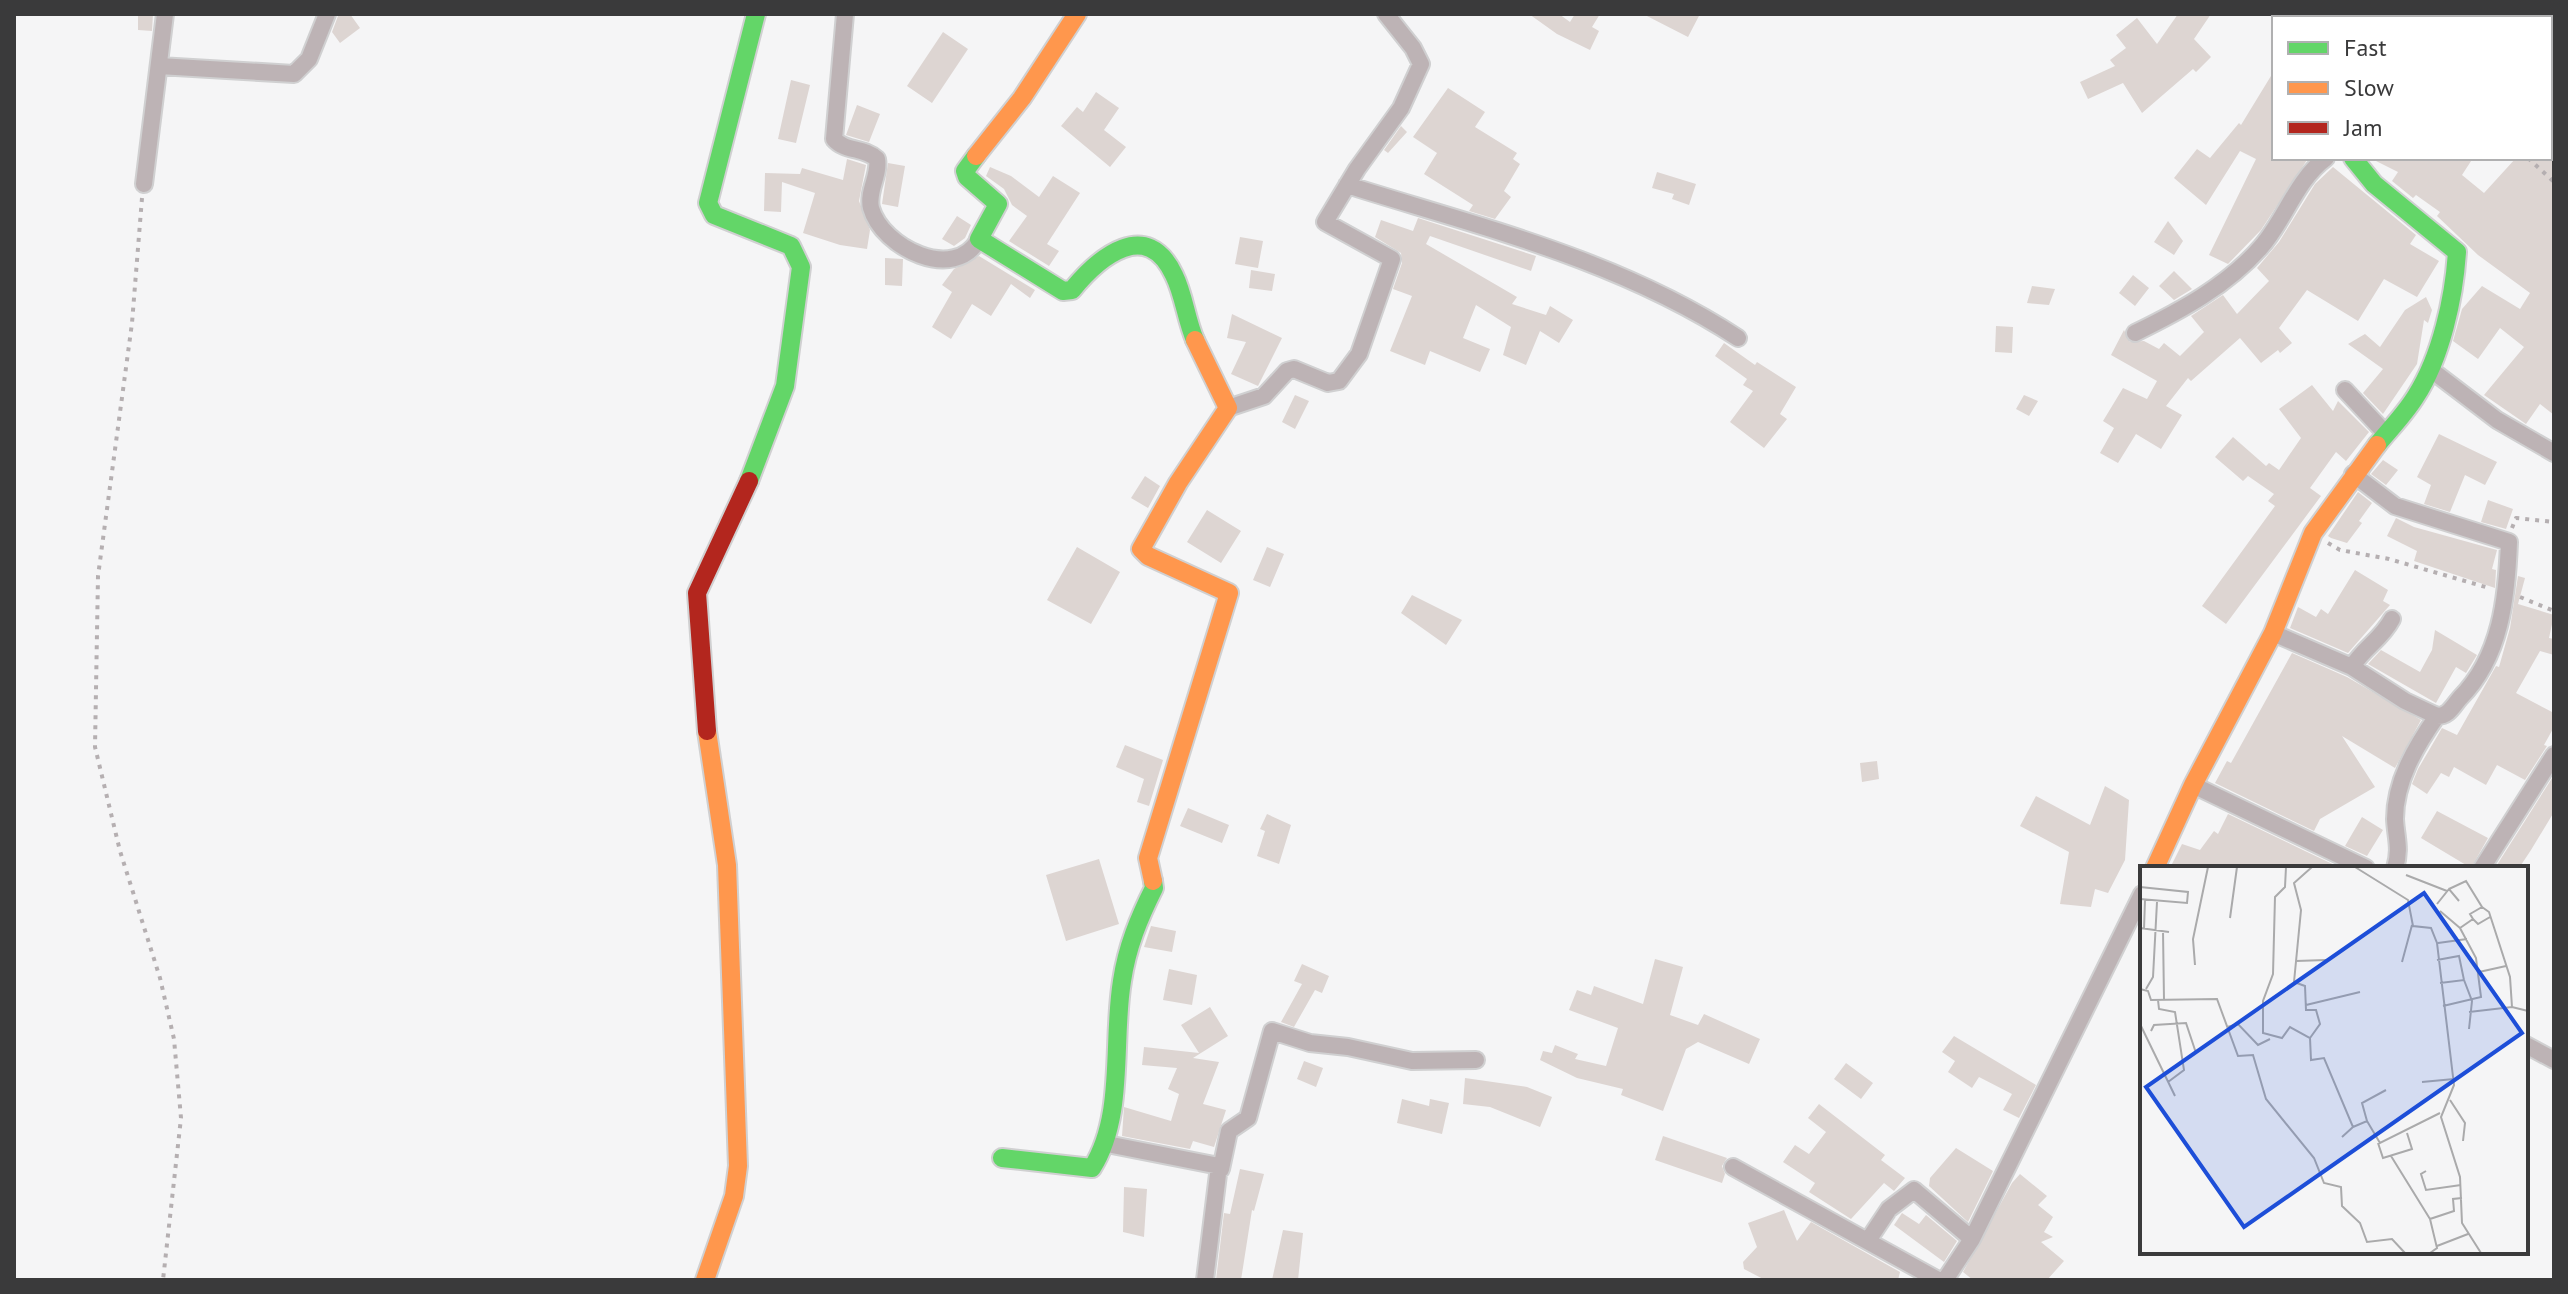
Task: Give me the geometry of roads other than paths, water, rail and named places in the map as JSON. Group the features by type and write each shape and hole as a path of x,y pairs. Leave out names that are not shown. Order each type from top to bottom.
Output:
{"street":[{"path":"144,184 165,14"},
{"path":"159,66 294,74 309,59 327,14"},
{"path":"705,1280 733,1204 738,1166 727,865 707,735 697,593 745,493 783,393 801,267 791,246 714,215 708,203 756,14"},
{"path":"845,14 834,139 840,145 869,153 877,159 870,203 876,220 909,249 936,260 963,257 970,253 979,239 998,204 992,195 968,181 965,171 1022,98 1077,14"},
{"path":"1002,1158 1092,1168 1107,1144 1122,981 1134,928 1154,888 1148,858 1229,593 1148,556 1141,549 1178,483 1228,408 1264,396 1287,371 1294,369 1328,383 1339,381 1355,363 1392,259 1327,225 1326,218 1401,108 1421,64 1419,56 1386,14"},
{"path":"2135,333 2224,283 2263,246 2297,191 2324,160"},
{"path":"2156,866 2193,785 2273,633 2313,533 2353,474 2416,397 2430,369 2455,281 2457,252 2429,224 2363,172 2354,160"},
{"path":"1347,185 1588,260 1695,310 1738,338"},
{"path":"979,239 1063,291 1072,290 1085,272 1113,251 1138,245 1155,250 1174,273 1193,336 1228,408"},
{"path":"2430,369 2497,420 2554,453"},
{"path":"2345,390 2386,434"},
{"path":"2353,474 2395,506 2421,517 2509,542 2508,593 2493,650 2469,691 2449,712 2437,716 2409,762 2399,791 2395,819 2400,850 2396,866"},
{"path":"2352,667 2362,650 2384,634 2392,619"},
{"path":"2273,633 2352,667 2405,701 2437,716"},
{"path":"2483,866 2554,755"},
{"path":"2193,785 2362,866"},
{"path":"1945,1280 1972,1239 2140,898"},
{"path":"1205,1280 1229,1131 1248,1118 1272,1031 1310,1043 1348,1047 1409,1061 1476,1060"},
{"path":"2528,1046 2554,1060"},
{"path":"1107,1144 1221,1169"},
{"path":"1733,1167 1869,1239 1938,1280"},
{"path":"1869,1239 1889,1209 1914,1190 1920,1191 1972,1239"}]}
